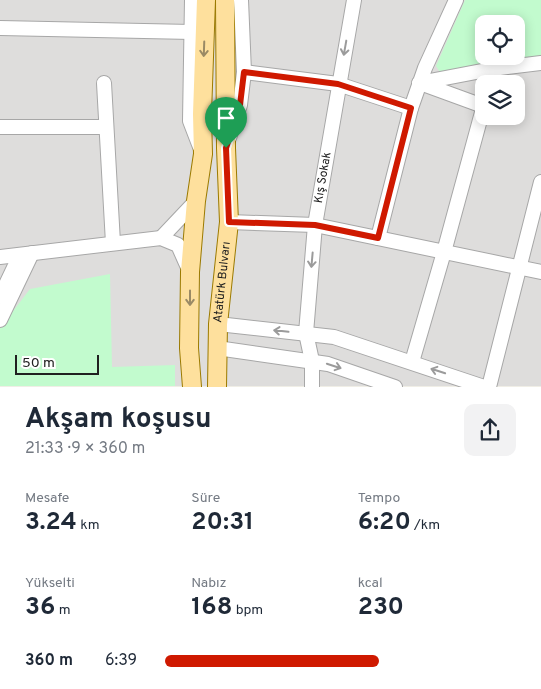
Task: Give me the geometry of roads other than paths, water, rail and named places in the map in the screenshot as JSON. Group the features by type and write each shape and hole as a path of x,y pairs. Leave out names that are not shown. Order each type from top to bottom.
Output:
{"main road":[{"path":"192,386 189,348 190,272 196,201 203,154 202,114 206,0"},
{"name":"Atatürk Bulvarı","path":"217,386 218,324 229,222 226,148 225,0"},
{"path":"189,348 217,348"}],"street":[{"path":"192,0 190,121 203,154"},
{"name":"Atatürk Bulvarı","path":"226,148 240,105 244,72 241,0"},
{"name":"Kış Sokak","path":"312,386 312,360 306,333 315,225 354,0"},
{"path":"378,238 419,83 456,0"},
{"path":"0,28 192,32"},
{"path":"419,83 492,69 541,63"},
{"path":"490,75 492,69"},
{"path":"244,72 338,84 411,108"},
{"path":"104,83 113,243"},
{"path":"419,83 475,102"},
{"path":"412,362 479,125"},
{"path":"0,126 106,127"},
{"path":"489,386 541,182"},
{"path":"161,238 196,201"},
{"path":"229,222 315,225 541,272"},
{"path":"0,257 161,238 178,245 190,272"},
{"path":"0,297 26,254"},
{"path":"0,320 26,254"},
{"path":"218,324 334,337 484,386"},
{"path":"217,348 312,360 395,386"}]}
